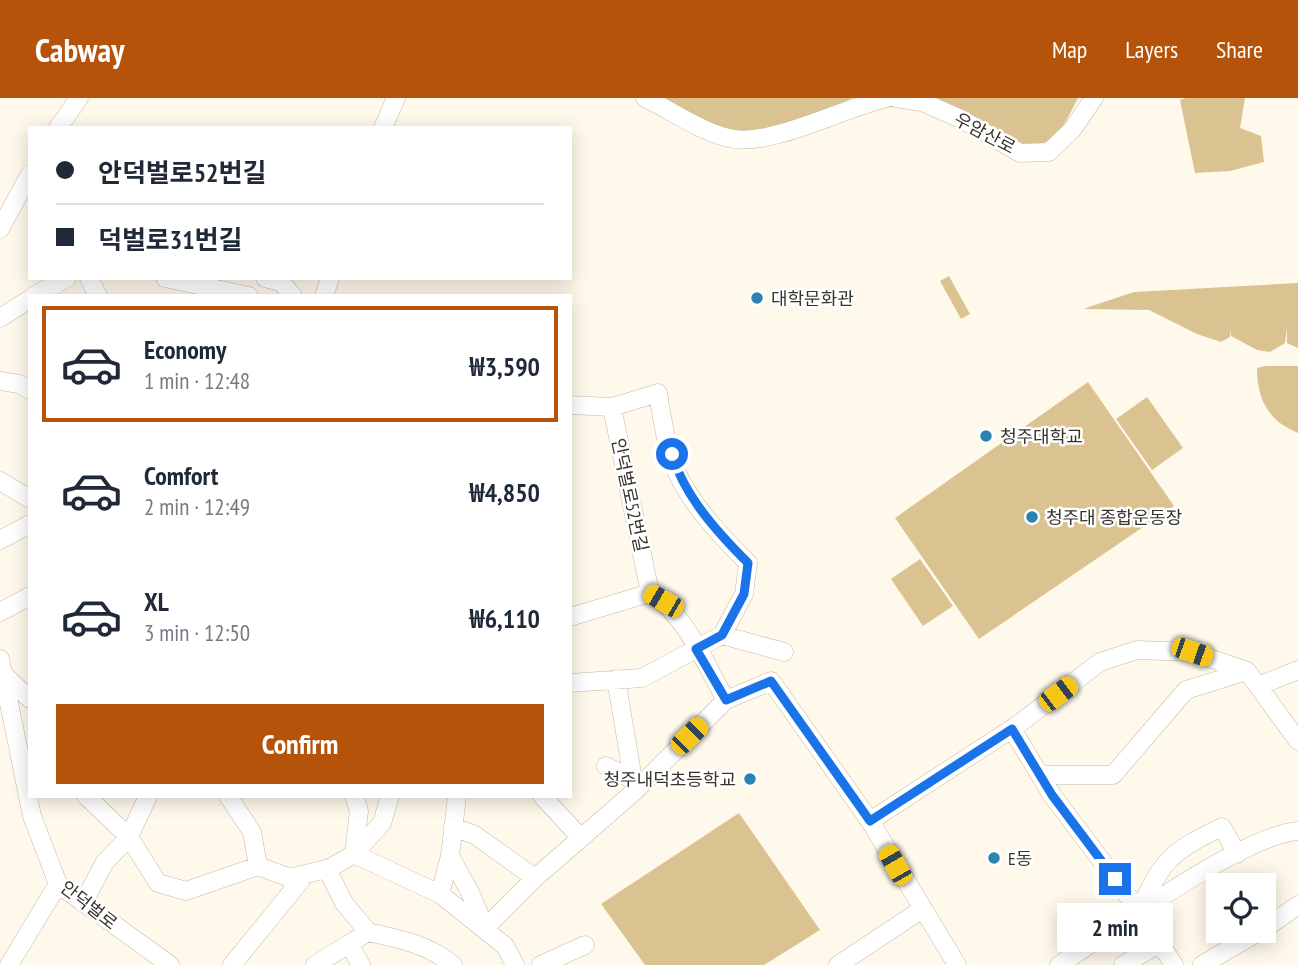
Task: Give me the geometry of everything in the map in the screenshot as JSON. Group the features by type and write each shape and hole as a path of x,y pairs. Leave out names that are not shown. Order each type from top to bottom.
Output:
{"street":[{"path":"59,126 79,98"},
{"path":"384,126 396,98"},
{"path":"645,98 734,139 773,135 853,106 886,98"},
{"name":"우암산로","path":"896,98 922,102 961,119 1020,153 1049,152 1072,130 1094,98"},
{"path":"0,229 28,178"},
{"path":"38,294 63,280"},
{"path":"174,280 240,294"},
{"path":"273,280 281,282 291,294"},
{"path":"0,318 28,300"},
{"path":"0,381 19,384 28,389"},
{"path":"572,404 612,407 658,393 677,473 718,533 748,563 744,594 722,635 642,678 572,683"},
{"name":"안덕벌로52번길","path":"612,407 650,593"},
{"path":"0,481 28,498"},
{"path":"0,540 28,525"},
{"path":"572,616 650,593 663,601 676,616 726,700"},
{"path":"0,611 28,597"},
{"path":"722,635 784,652"},
{"path":"870,821 1012,729 1100,662 1137,650 1192,652 1252,678 1298,741"},
{"path":"2,667 28,697"},
{"name":"안덕벌로","path":"2,667 28,796"},
{"path":"1042,775 1113,775 1186,690 1298,670"},
{"path":"616,679 634,786"},
{"path":"485,928 534,878 581,838 726,700 771,681 870,821 921,910 957,965"},
{"path":"1012,729 1052,795 1140,912 1174,965"},
{"path":"606,766 634,786"},
{"name":"안덕벌로","path":"28,798 32,816 58,884 170,965"},
{"path":"88,798 129,837 158,883 186,891 258,866 290,878 327,869 354,855 382,823 389,798"},
{"path":"83,903 105,862 129,837 147,798"},
{"path":"229,798 252,832 258,866"},
{"path":"354,855 359,811 355,798"},
{"path":"440,894 450,856 457,798"},
{"path":"544,798 581,838"},
{"path":"453,827 475,835 534,878"},
{"path":"1140,912 1160,867 1194,841 1222,827 1237,854"},
{"path":"1059,965 1140,912 1237,854 1283,832 1298,831"},
{"path":"354,855 440,894 505,946 515,965"},
{"path":"450,856 470,892 485,928"},
{"path":"327,869 344,903 368,932 414,942 441,955 453,965"},
{"path":"232,965 306,874"},
{"path":"9,965 58,884"},
{"path":"1276,920 1298,905"},
{"path":"838,965 921,910"},
{"path":"315,965 368,932"},
{"path":"1122,965 1160,943"},
{"path":"1202,965 1239,943"},
{"path":"349,944 361,965"},
{"path":"541,965 585,945"}],"shaded area":[{"path":"664,98 853,98 777,127 733,132 718,127"},
{"path":"928,98 1078,98 1054,136 1042,144 1031,145 1001,137"},
{"path":"1245,98 1240,128 1261,136 1264,162 1230,171 1195,173 1180,100"},
{"path":"949,276 970,314 961,319 940,281"},
{"path":"1298,283 1298,348 1287,343 1287,328 1285,343 1270,352 1257,350 1231,336 1230,330 1230,337 1221,342 1197,334 1149,310 1083,309 1134,292"},
{"path":"1298,366 1298,433 1279,422 1266,408 1259,390 1257,368"},
{"path":"1088,382 1174,506 979,639 895,518"},
{"path":"1147,397 1183,448 1152,470 1116,419"},
{"path":"920,559 953,606 923,626 891,579"},
{"path":"739,813 820,930 764,965 645,965 601,904"}],"place":[{"name":"대학문화관","path":"757,298"},
{"name":"청주대학교","path":"986,436"},
{"name":"청주대 종합운동장","path":"1032,517"},
{"name":"청주내덕초등학교","path":"750,779"},
{"name":"E동","path":"994,858"}],"route":[{"path":"672,454 677,473 718,533 748,563 744,594 722,635 696,649 726,700 771,681 870,821 1012,729 1052,795 1115,879"}]}
